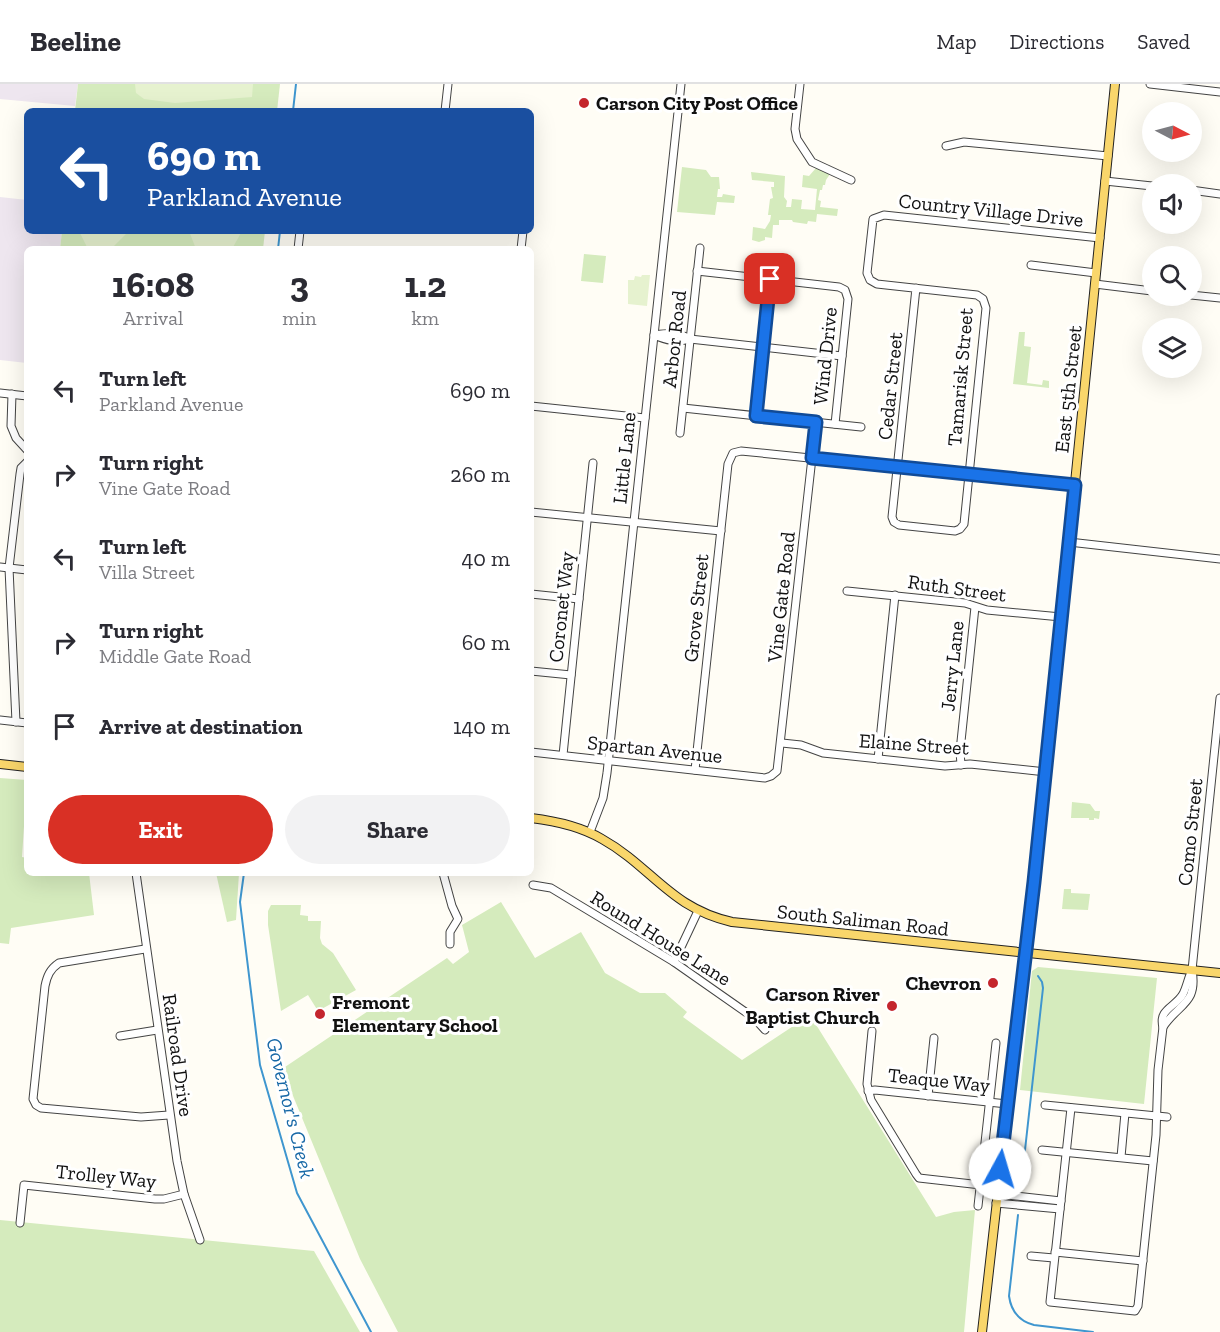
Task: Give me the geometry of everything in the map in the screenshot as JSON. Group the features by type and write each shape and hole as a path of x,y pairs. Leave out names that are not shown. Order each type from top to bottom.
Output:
{"main road":[{"name":"East 5th Street","path":"982,1332 1046,772 1115,84"},
{"path":"0,764 24,767"},
{"name":"South Saliman Road","path":"534,819 590,832 616,848 674,896 698,911 719,919 745,924 1220,973"}],"street":[{"path":"445,108 448,84"},
{"name":"Little Lane","path":"590,832 603,798 608,760 681,84"},
{"path":"800,84 795,129 797,139 812,162 851,180"},
{"path":"1150,84 1220,92"},
{"path":"946,147 964,142 1108,156"},
{"path":"1105,181 1142,185"},
{"path":"1202,192 1220,194"},
{"name":"Country Village Drive","path":"916,288 878,284 870,280 867,273 873,219 884,215 1100,238"},
{"name":"Arbor Road","path":"680,433 700,248"},
{"path":"1031,265 1096,273"},
{"path":"697,271 770,279 756,416"},
{"name":"Wind Drive","path":"770,279 839,287 846,292 848,299 835,424"},
{"path":"1095,285 1142,290"},
{"name":"Tamarisk Street","path":"916,288 977,294 983,299 986,308 964,524 960,529"},
{"name":"Cedar Street","path":"916,288 892,517 899,525 955,531 960,529"},
{"path":"1202,296 1220,298"},
{"path":"654,335 664,340 682,342 690,339 842,356"},
{"path":"0,393 24,396"},
{"path":"12,394 11,426 16,438 24,447"},
{"path":"534,406 645,418"},
{"path":"683,408 861,427"},
{"name":"Vine Gate Road","path":"774,775 779,768 782,743 816,422"},
{"name":"Grove Street","path":"695,770 730,457 735,452 812,458"},
{"path":"812,458 1075,485"},
{"name":"Coronet Way","path":"563,755 593,463"},
{"path":"16,722 9,568 20,474 24,465"},
{"path":"534,512 721,531"},
{"path":"1069,542 1220,559"},
{"path":"0,567 24,570"},
{"name":"Ruth Street","path":"847,591 965,603 987,610 1061,617"},
{"path":"534,594 579,599"},
{"path":"878,759 896,596"},
{"name":"Jerry Lane","path":"961,765 960,751 975,607"},
{"path":"534,671 571,675"},
{"name":"Como Street","path":"1157,1116 1162,1016 1183,994 1192,970 1220,698"},
{"path":"0,720 24,723"},
{"name":"Elaine Street","path":"782,743 801,745 818,752 878,759 945,766 970,764 1046,772"},
{"name":"Spartan Avenue","path":"534,752 765,778 774,775"},
{"name":"Railroad Drive","path":"136,876 177,1161 184,1194 200,1240"},
{"path":"444,876 458,919 450,932 450,944"},
{"name":"Round House Lane","path":"533,885 551,888 674,962 754,1018 765,1030"},
{"path":"674,962 698,911"},
{"path":"145,949 59,963 53,967 45,986 33,1101 41,1108 141,1117 169,1115"},
{"path":"120,1036 157,1030"},
{"path":"872,1031 868,1091 876,1109 919,1178 981,1185"},
{"path":"928,1096 934,1038"},
{"path":"978,1206 996,1042"},
{"name":"Teaque Way","path":"868,1091 1007,1104"},
{"path":"1045,1105 1167,1117"},
{"path":"1071,1108 1050,1302 1134,1311 1138,1306 1157,1116"},
{"path":"1121,1158 1125,1113"},
{"path":"1042,1150 1154,1161"},
{"name":"Trolley Way","path":"20,1223 24,1185 156,1199 184,1194"},
{"path":"997,1198 1061,1201"},
{"path":"997,1198 1060,1209"},
{"path":"1031,1256 1055,1255 1143,1261"}],"shaded area":[{"path":"0,84 78,84 75,106 0,99"},
{"path":"0,197 24,200 24,234 62,234 60,246 24,246 24,363 0,360"}],"green space":[{"path":"78,84 280,84 277,108 75,108"},
{"path":"135,84 253,84 252,97 175,103 144,99 136,93"},
{"path":"682,167 706,170 711,177 719,177 720,189 718,189 717,197 722,197 723,194 735,196 734,203 717,202 715,215 677,212"},
{"path":"816,168 830,174 820,190 818,200 821,201 820,207 838,209 837,216 817,214 816,222 808,221 807,224 792,220 779,220 779,225 773,225 772,238 765,237 765,240 759,242 752,240 753,227 765,229 770,221 771,215 768,215 770,199 773,198 771,187 774,187 774,182 752,180 751,172 785,176 786,207 791,207 792,199 802,200 801,209 815,210 817,189 802,187 803,175 809,176"},
{"path":"62,234 265,234 263,246 60,246"},
{"path":"80,234 126,234 114,246 86,246"},
{"path":"190,234 240,234 234,246 195,246"},
{"path":"584,254 606,256 603,283 581,281"},
{"path":"650,275 647,306 628,304 628,280 634,280 635,276 641,277"},
{"path":"1019,332 1025,332 1024,346 1031,347 1027,383 1042,385 1043,380 1049,381 1049,388 1013,384"},
{"path":"0,778 24,780 22,857 24,857 24,876 89,876 94,915 11,928 9,944 0,943"},
{"path":"1072,802 1090,804 1095,811 1100,811 1099,819 1071,818"},
{"path":"217,876 239,876 236,920 227,922"},
{"path":"1064,889 1071,889 1071,893 1090,894 1088,910 1062,909"},
{"path":"501,902 535,958 581,932 605,973 640,993 665,993 687,1012 683,1017 742,1060 810,1015 936,1217 975,1210 964,1332 398,1332 360,1259 282,1069 447,958 453,964 469,952 462,925"},
{"path":"271,905 301,905 300,915 308,916 308,921 321,921 322,944 333,953 356,990 318,1011 308,995 281,1011 268,925 268,911"},
{"path":"1038,967 1157,978 1144,1104 1020,1090 1032,971"},
{"path":"0,1220 314,1251 360,1332 0,1332"}],"waterway":[{"name":"Governor's Creek","path":"293,108 296,84"},
{"name":"Governor's Creek","path":"278,246 280,234"},
{"name":"Governor's Creek","path":"244,876 240,902 260,1065 297,1193 371,1332"},
{"path":"1021,1186 1043,988 1038,976"},
{"path":"1018,1215 1009,1296 1014,1311 1024,1321 1034,1325 1093,1332"}],"place":[{"name":"Carson City Post Office","path":"584,103"},
{"name":"Chevron","path":"993,983"},
{"name":"Carson River Baptist Church","path":"892,1006"},
{"name":"Fremont Elementary School","path":"320,1014"}],"route":[{"path":"770,279 756,416 816,422 812,458 1075,485 1034,882 1000,1169"}]}
